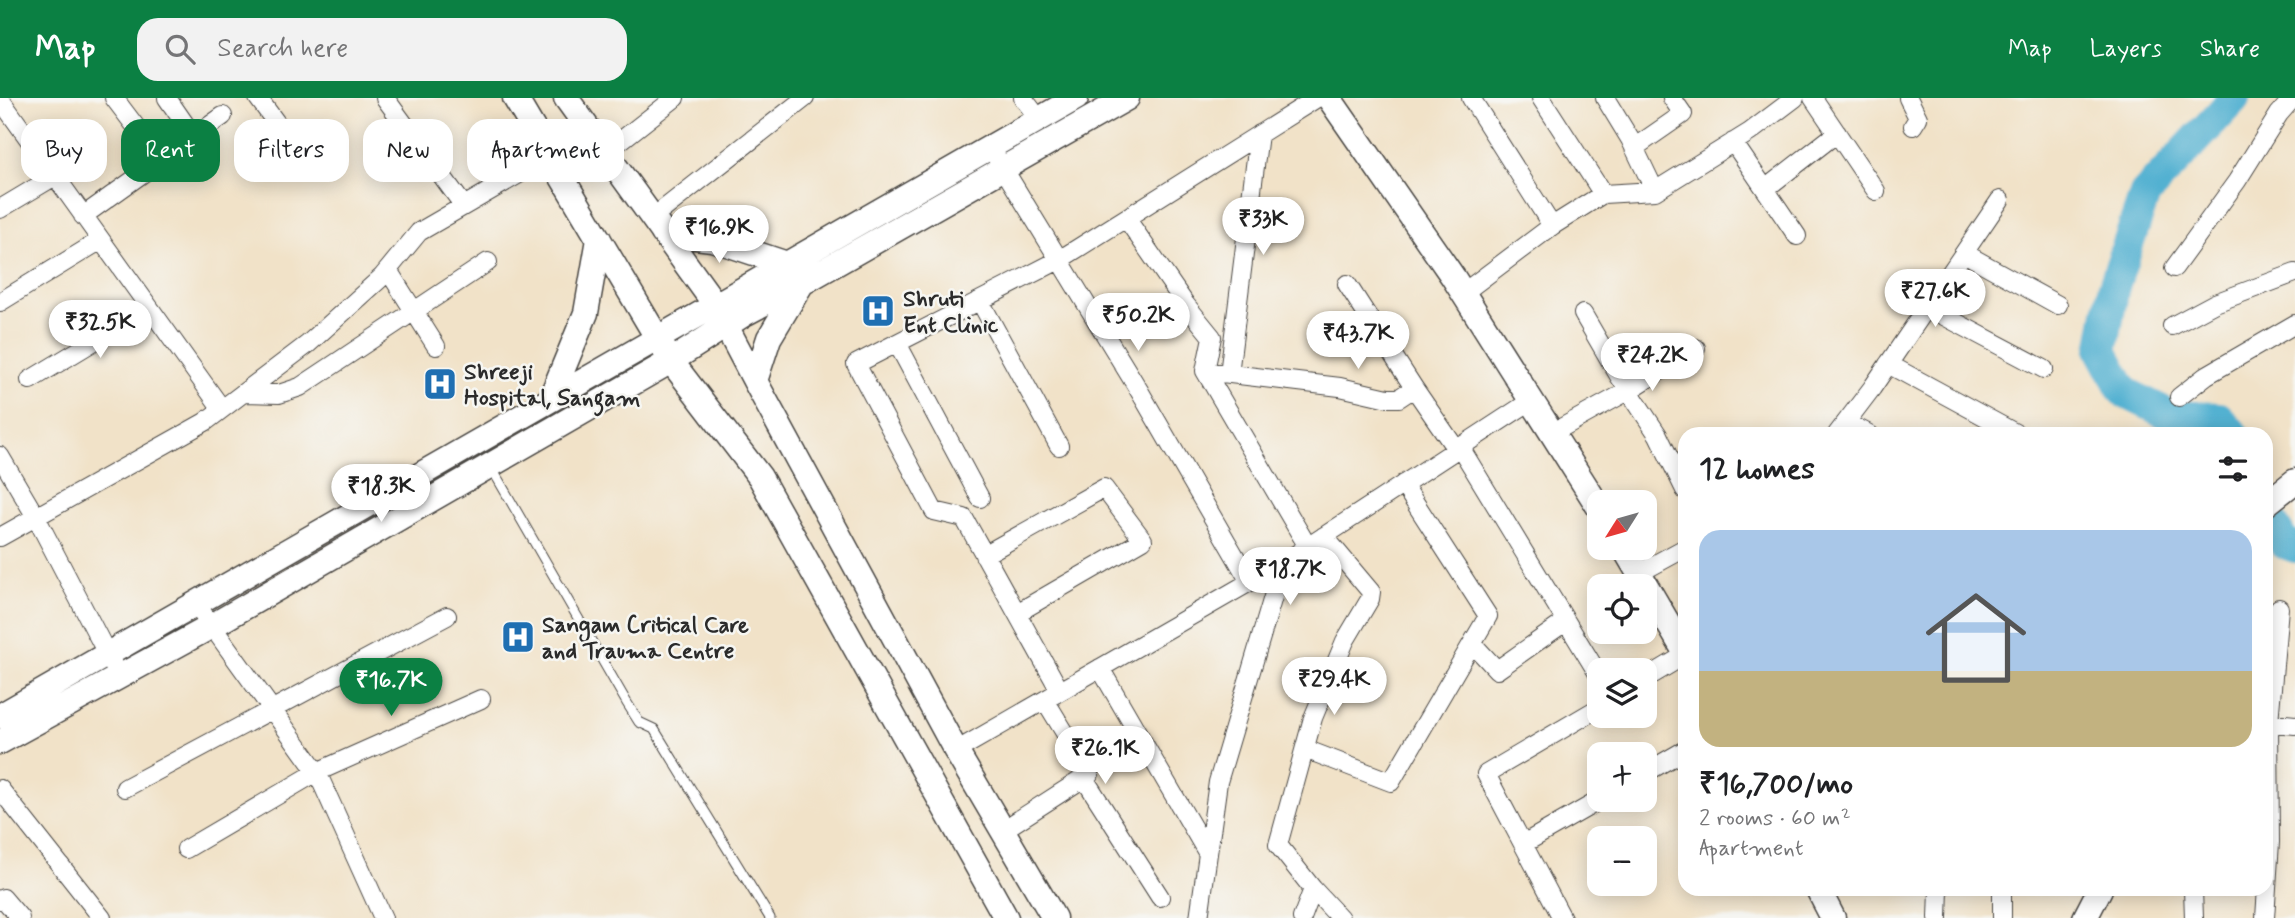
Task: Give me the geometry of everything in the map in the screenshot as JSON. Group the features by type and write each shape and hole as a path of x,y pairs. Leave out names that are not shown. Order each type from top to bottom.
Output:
{"main road":[{"path":"515,98 528,119"},
{"path":"566,98 581,119"},
{"path":"0,742 113,666 196,604 784,263 1076,98"},
{"path":"0,716 212,625 671,361 780,293 803,283 1126,98"},
{"path":"1329,98 1462,293 1588,490"},
{"path":"624,180 715,303 956,751 1050,917"},
{"path":"565,182 671,361 761,477 1006,918"},
{"path":"657,226 712,239 784,263"},
{"path":"550,400 586,313 599,239"},
{"path":"755,381 769,338 803,283"},
{"path":"2273,499 2292,484"},
{"path":"1631,560 1678,641"},
{"path":"1822,896 1833,918"},
{"path":"2085,918 2096,896"}],"street":[{"path":"114,98 130,119"},
{"path":"167,98 182,119"},
{"path":"258,98 274,119"},
{"path":"385,98 464,206"},
{"path":"657,226 805,98"},
{"path":"1023,98 1039,119"},
{"path":"1003,830 1090,774 1017,613 964,518 934,511 856,364 1059,260 1317,98"},
{"path":"1471,98 1552,226"},
{"path":"1541,98 1603,194"},
{"path":"1605,98 1655,191"},
{"path":"1634,148 1683,114 1672,98"},
{"path":"1813,98 1876,191"},
{"path":"1908,98 1918,118 1913,126"},
{"path":"2174,268 2236,181 2279,114 2293,98 2295,103"},
{"path":"624,138 672,99"},
{"path":"1462,293 1552,226 1603,194 1655,191 1733,142 1785,101"},
{"path":"1,104 21,131"},
{"path":"219,119 223,116"},
{"path":"1765,189 1837,133"},
{"path":"1229,374 1259,134"},
{"path":"1733,142 1797,236"},
{"path":"990,147 1147,404 1250,582"},
{"path":"0,209 45,182"},
{"path":"59,182 222,409"},
{"path":"83,216 130,182"},
{"path":"0,537 205,422 308,344 388,270 419,232 505,182"},
{"path":"1843,427 2000,200"},
{"path":"1126,218 1186,306 1212,337 1205,372 1308,547"},
{"path":"0,302 101,240"},
{"path":"1964,253 2058,305"},
{"path":"243,393 279,394 300,387 488,262"},
{"path":"388,270 436,346"},
{"path":"2172,326 2215,303 2295,273"},
{"path":"1347,284 1414,388 1458,448 1588,658"},
{"path":"980,301 1059,446"},
{"path":"1927,307 2044,369"},
{"path":"30,380 149,308"},
{"path":"1583,314 1628,391 1658,435 1678,476"},
{"path":"2179,397 2207,375 2295,324"},
{"path":"897,343 980,498"},
{"path":"1552,433 1628,391 1696,348"},
{"path":"1888,364 2004,427"},
{"path":"1205,372 1340,387 1388,398 1399,398 1414,388"},
{"path":"956,751 1283,563 1532,400"},
{"path":"0,456 36,517 113,666"},
{"path":"1305,749 1391,782 1488,616 1403,484"},
{"path":"984,555 1104,488 1143,541 1017,613"},
{"path":"1324,536 1371,592 1370,599 1345,641 1313,718 1278,845 1340,918"},
{"path":"1639,573 1678,552"},
{"path":"1199,918 1218,782 1283,563"},
{"path":"196,604 317,772 383,918"},
{"path":"2273,670 2279,608"},
{"path":"125,788 447,616"},
{"path":"1472,643 1497,670 1565,622"},
{"path":"1657,671 1678,658"},
{"path":"1100,668 1208,854"},
{"path":"186,849 317,772 481,699"},
{"path":"1562,918 1486,774 1587,714"},
{"path":"2273,723 2295,725"},
{"path":"1657,766 1678,754"},
{"path":"1084,778 1160,897"},
{"path":"0,789 102,918"},
{"path":"1523,844 1587,807"},
{"path":"1302,918 1313,888"},
{"path":"1938,918 1939,896"},
{"path":"2002,896 2002,918"},
{"path":"2193,896 2194,918"},
{"path":"2265,918 2266,896"},
{"path":"0,900 3,898 20,918"}],"lane":[{"path":"490,465 626,703 639,722 654,729 770,918"}],"waterway":[{"path":"2227,427 2219,418 2172,416 2124,392 2102,351 2114,286 2145,194 2235,98"},
{"path":"2273,524 2284,543 2295,547"}],"place":[{"name":"Shruti Ent Clinic","path":"878,311"},
{"name":"Shreeji Hospital, Sangam","path":"440,384"},
{"name":"Sangam Critical Care and Trauma Centre","path":"518,637"}]}
